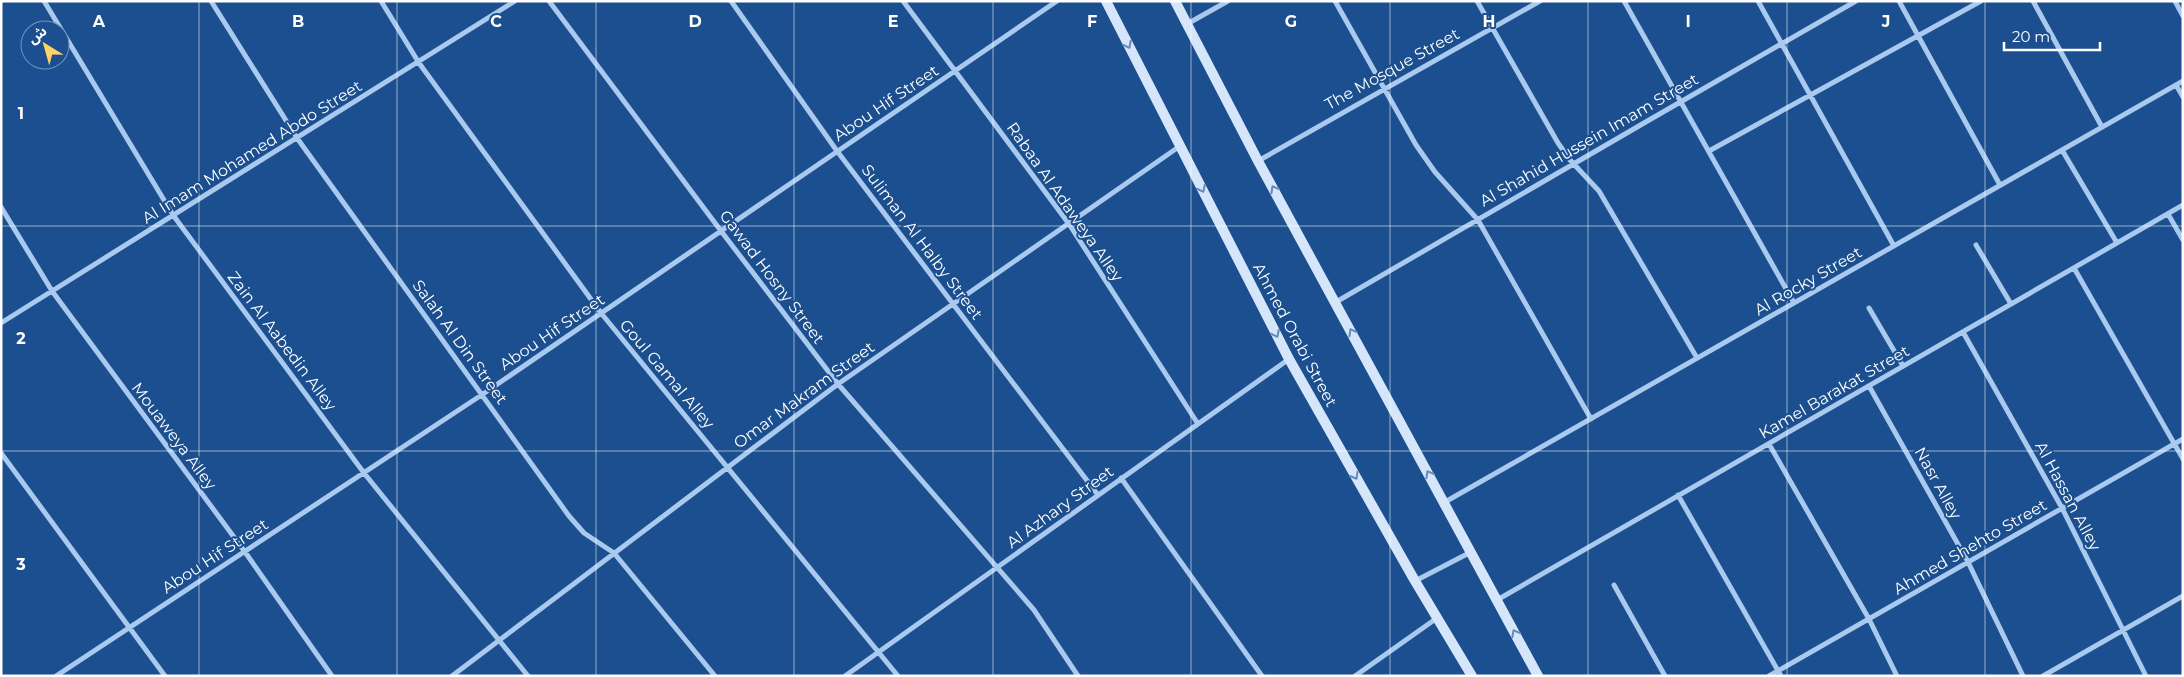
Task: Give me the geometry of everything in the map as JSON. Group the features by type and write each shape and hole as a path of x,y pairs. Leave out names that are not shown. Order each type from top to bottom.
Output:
{"street":[{"name":"Zain Al Aabedin Alley","path":"44,1 173,215 364,473 528,676"},
{"name":"Salah Al Din Street","path":"212,1 297,138 569,516 584,533 614,553 715,676"},
{"name":"Goul Gamal Alley","path":"381,1 419,63 600,313 880,651 898,676"},
{"name":"Al Imam Mohamed Abdo Street","path":"1,323 419,63 515,1"},
{"name":"Gawad Hosny Street","path":"549,1 838,384 1034,610 1078,676"},
{"name":"Suliman Al Halby Street","path":"732,1 838,151 1098,495"},
{"name":"Rabaa Al Adaweya Alley","path":"903,1 956,70 1068,224 1198,424"},
{"name":"Abou Hif Street","path":"56,676 483,394 1057,1"},
{"name":"Ahmed Orabi Street","path":"1106,1 1289,359 1415,581 1472,676"},
{"path":"1175,1 1258,160 1538,676"},
{"path":"1187,24 1228,1"},
{"path":"1335,1 1382,88 1416,145 1435,172 1478,220 1591,419"},
{"path":"1477,1 1558,143 1599,191 1697,358"},
{"name":"The Mosque Street","path":"1258,160 1382,88 1540,1"},
{"path":"1624,1 1794,303"},
{"path":"1758,1 1894,246"},
{"name":"Al Shahid Hussein Imam Street","path":"1336,302 1575,165 1680,100 1856,1"},
{"path":"1899,1 2000,185"},
{"path":"1709,151 1981,1"},
{"path":"2032,1 2102,127"},
{"path":"2175,1 2183,16"},
{"name":"Al Rocky Street","path":"1445,502 2183,81"},
{"path":"2176,85 2183,97"},
{"name":"Omar Makram Street","path":"452,676 838,384 1180,146"},
{"path":"2062,150 2117,243"},
{"name":"Kamel Barakat Street","path":"1497,600 2183,205"},
{"name":"Mouaweya Alley","path":"1,207 52,291 245,552 332,676"},
{"path":"2168,214 2183,240"},
{"path":"1976,245 2010,304"},
{"path":"2074,268 2183,459"},
{"path":"1869,308 1903,366"},
{"name":"Al Hassan Alley","path":"1963,332 2062,508 2146,676"},
{"name":"Al Azhary Street","path":"845,676 1289,359"},
{"name":"Nasr Alley","path":"1869,386 1968,562 2022,676"},
{"name":"Ahmed Shehto Street","path":"1769,676 1780,673 1868,619 2183,439"},
{"path":"1769,444 1868,619 1897,676"},
{"path":"1,453 165,676"},
{"path":"1121,478 1262,676"},
{"path":"1678,495 1780,673"},
{"path":"1415,581 1471,552"},
{"path":"1614,586 1666,676"},
{"path":"2043,676 2183,596"},
{"path":"1355,676 1437,618"}]}
